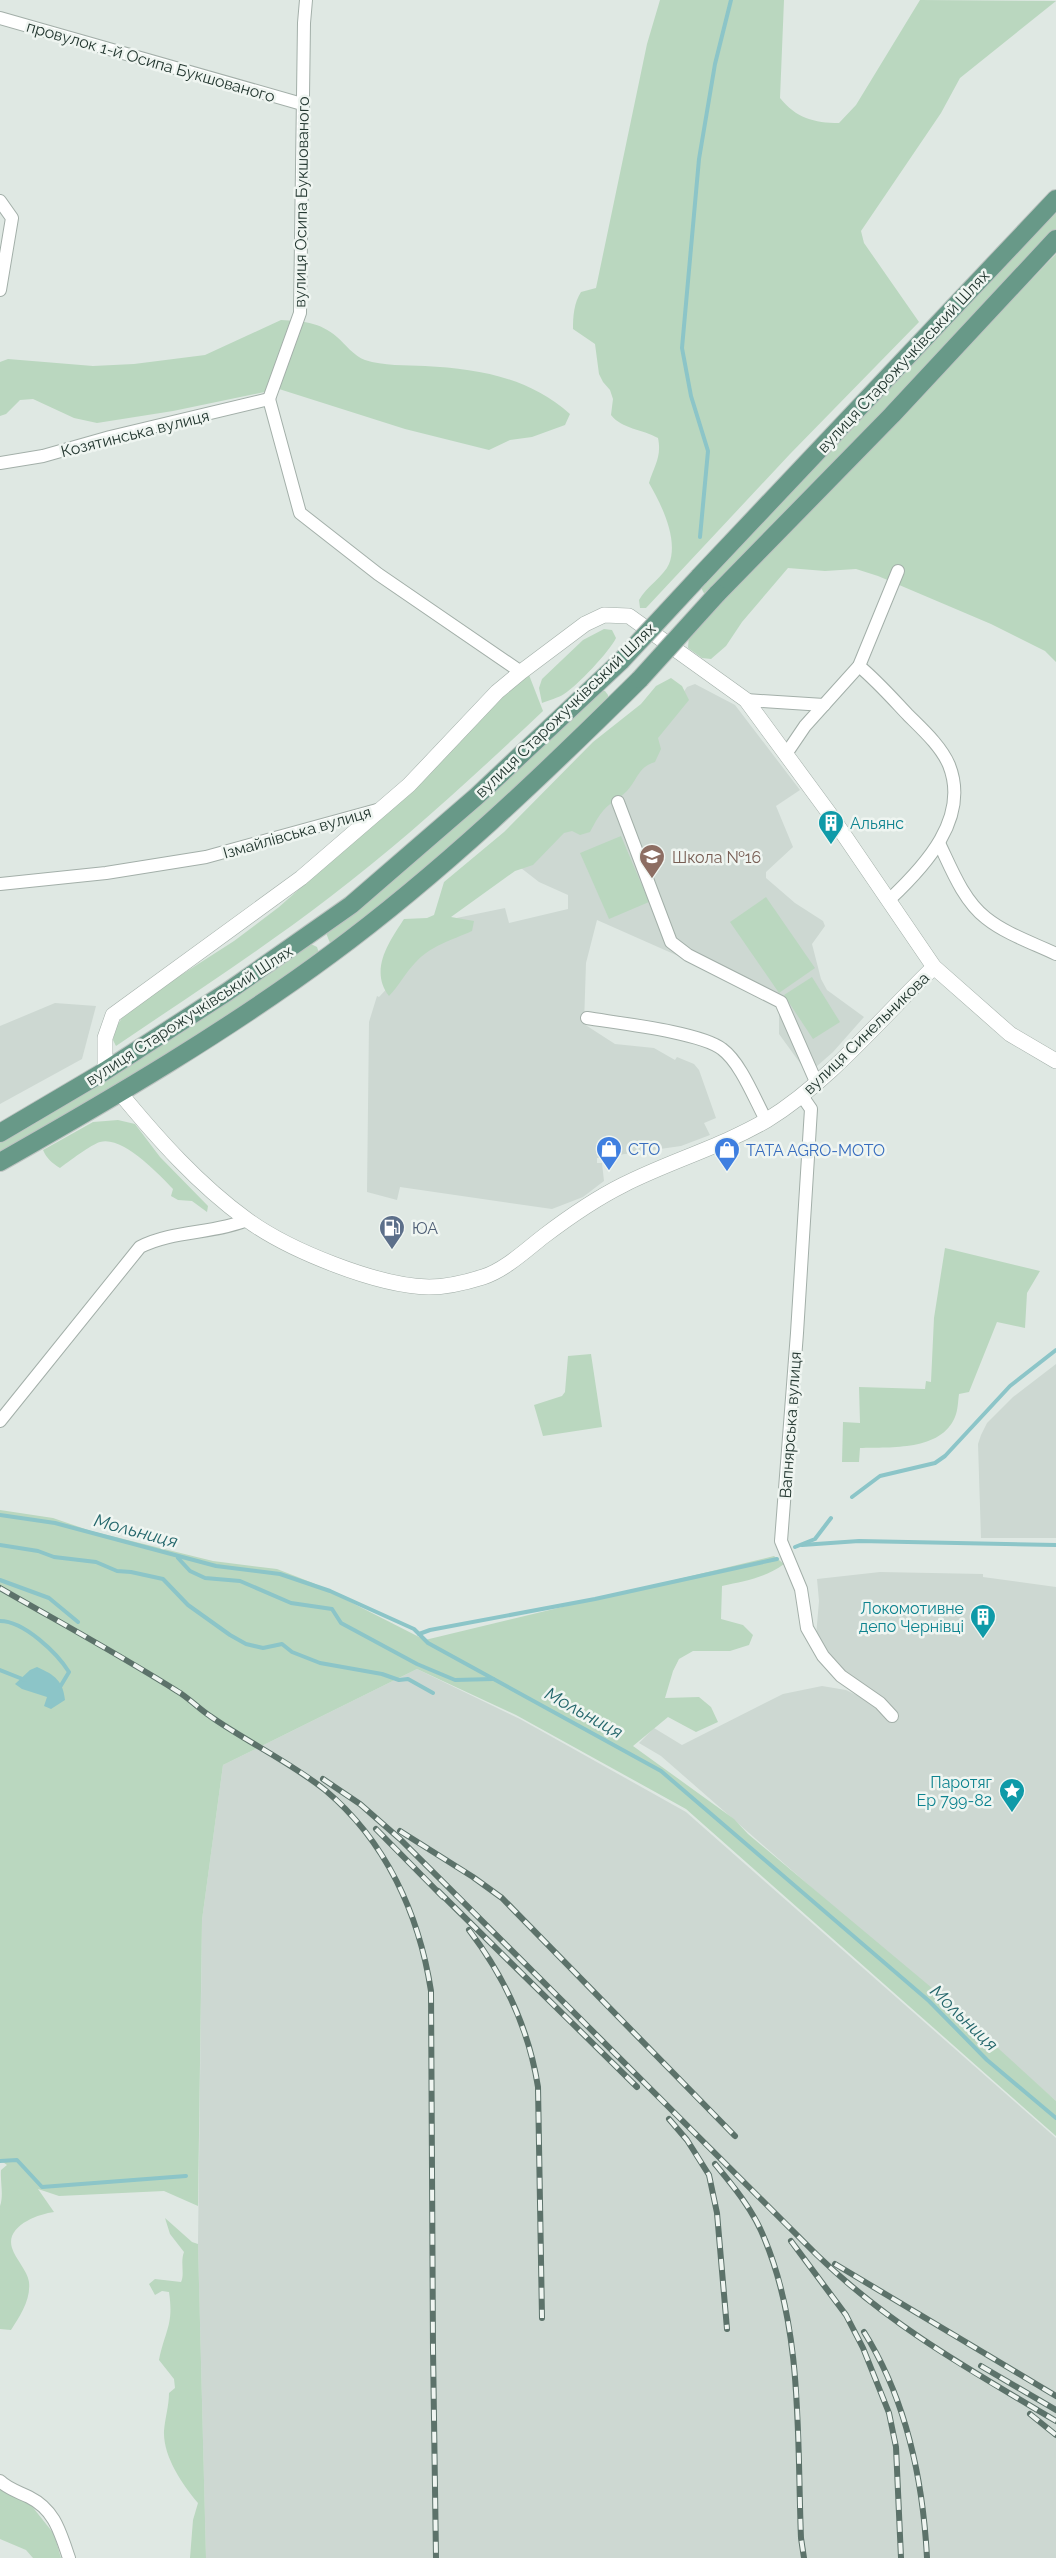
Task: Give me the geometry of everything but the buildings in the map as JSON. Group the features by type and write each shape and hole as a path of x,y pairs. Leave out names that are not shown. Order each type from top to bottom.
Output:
{"main road":[{"name":"вулиця Старожучківський Шлях","path":"0,1133 105,1071 314,932 406,859 529,749 606,676 1056,200"},
{"name":"вулиця Старожучківський Шлях","path":"0,1161 120,1093 331,954 422,881 559,758 640,679 717,594 892,415 1056,239"},
{"path":"606,676 624,694"},
{"path":"314,932 331,954"}],"street":[{"name":"вулиця Осипа Букшованого","path":"269,399 300,313 302,104 306,0"},
{"name":"провулок 1-й Осипа Букшованого","path":"0,18 302,104"},
{"path":"0,201 12,218 0,290"},
{"name":"Козятинська вулиця","path":"0,464 44,456 110,437 269,399"},
{"path":"269,399 300,513 378,574 521,672"},
{"path":"786,754 805,726 859,666 898,571"},
{"name":"Ізмайлівська вулиця","path":"0,884 106,873 206,857 380,809 409,785 497,692 585,624 604,615 629,616 746,700"},
{"path":"859,666 931,739 948,763 954,799 939,843 915,876 890,899"},
{"path":"746,700 824,705"},
{"path":"746,700 890,899 934,967 1010,1034 1056,1061"},
{"path":"618,802 671,942 688,955 782,1002 817,1084"},
{"path":"105,1071 105,1038 113,1015 301,879 380,809"},
{"path":"939,843 970,902 985,917 1004,929 1056,954"},
{"name":"вулиця Синельникова","path":"120,1093 150,1130 196,1178 248,1220 311,1255 374,1278 430,1287 456,1284 485,1276 517,1257 571,1216 624,1185 694,1155 766,1120 817,1084 934,967"},
{"path":"587,1018 707,1041 722,1049 745,1080 766,1120"},
{"name":"Вапнярська вулиця","path":"802,1096 811,1109 781,1540 799,1583 807,1628 823,1656 841,1676 880,1703 892,1716"},
{"path":"0,1421 140,1247 156,1239 219,1230 248,1220"},
{"path":"0,2481 6,2487 42,2504 54,2517 69,2558"}],"shaded area":[{"path":"695,684 735,705 800,790 776,806 793,847 766,872 766,878 795,903 823,921 825,926 812,944 821,979 827,990 864,1017 833,1052 808,1074 779,1034 779,1005 737,982 597,920 586,963 584,1024 615,1044 654,1048 675,1060 677,1057 694,1064 699,1070 716,1118 704,1123 710,1135 681,1146 597,1158 597,1163 602,1163 604,1181 583,1197 552,1209 400,1187 397,1200 367,1192 369,1022 377,996 379,997 394,981 442,921 505,908 509,923 568,909 568,895 539,882 521,868 622,783 687,687"},
{"path":"55,1003 96,1006 82,1059 0,1104 0,1026"},
{"path":"1056,1364 1056,1538 981,1538 978,1444 981,1435 987,1423 1013,1397"},
{"path":"880,1572 983,1574 983,1577 1056,1587 1056,2101 661,1756 639,1743 654,1728 682,1745 783,1694 822,1686 846,1690 875,1704 890,1722 899,1718 890,1704 838,1667 816,1636 819,1601 817,1579"},
{"path":"417,1669 520,1719 686,1812 1056,2138 1056,2558 206,2558 198,2244 202,1920 223,1765"}],"green space":[{"path":"660,0 784,0 780,98 792,110 806,118 839,123 856,105 920,0 1056,1 960,78 941,113 861,231 864,243 919,322 790,454 646,608 640,608 639,600 667,568 672,554 667,522 649,483 658,456 658,438 626,426 611,415 613,399 599,374 595,344 573,329 573,324 575,305 581,292 596,288 647,44"},
{"path":"1056,208 1056,229 711,595 705,595 700,586"},
{"path":"1056,254 1056,662 1045,651 991,624 878,576 856,569 825,571 788,568 742,622 726,646 711,659 702,658 688,648 689,635"},
{"path":"281,320 303,322 324,328 357,356 372,362 465,370 502,377 537,391 570,414 565,425 532,437 510,440 489,450 405,429 279,389 173,411 97,423 74,418 33,399 20,400 6,414 0,416 0,362 8,359 93,366 134,364 205,355"},
{"path":"604,629 612,630 616,638 613,644 570,690 542,703 539,688 542,679 583,640"},
{"path":"529,675 543,711 465,783 385,853 304,917 116,1046 113,1040 116,1027 122,1018 164,986 234,941 279,907 414,787 489,708"},
{"path":"671,678 682,686 689,700 658,738 661,749 655,762 645,767 631,787 606,808 590,832 580,835 572,831 564,833 533,865 515,871 451,917 474,921 472,931 427,952 411,967 389,996 383,986 381,966 387,947 404,919 427,918 434,915 444,882 504,832 593,742 641,704 656,686"},
{"path":"599,691 605,691 608,695 608,702 418,876 334,945 330,943 326,933"},
{"path":"621,836 649,902 609,919 580,853"},
{"path":"766,897 815,968 779,993 730,922"},
{"path":"311,944 317,947 319,953 317,957 118,1087 0,1154 0,1138"},
{"path":"812,977 840,1022 813,1039 784,995"},
{"path":"118,1120 135,1124 160,1157 208,1206 207,1212 192,1201 178,1200 171,1196 173,1189 159,1174 119,1144 109,1141 96,1143 60,1168 46,1156 43,1150 93,1122"},
{"path":"945,1248 1040,1271 1027,1293 1025,1328 997,1322 969,1392 959,1394 955,1417 939,1436 914,1445 860,1448 859,1462 842,1462 843,1422 860,1423 859,1387 925,1389 926,1381 931,1382 934,1318"},
{"path":"591,1354 602,1427 543,1436 534,1405 562,1396 565,1392 568,1356"},
{"path":"0,1510 53,1518 91,1531 213,1561 277,1569 313,1583 425,1640 774,1556 784,1564 762,1576 722,1586 721,1619 743,1625 753,1635 749,1645 730,1651 693,1651 679,1659 673,1671 665,1698 699,1697 711,1707 718,1722 696,1732 668,1717 633,1746 734,1819 748,1834 932,1988 1056,2101 1056,2136 686,1809 516,1715 417,1669 223,1765 202,1920 198,2206 164,2191 59,2196 38,2189 54,2212 24,2222 13,2233 12,2248 28,2278 29,2289 24,2308 11,2330 0,2329 1,2170 7,2165 0,2160"},
{"path":"165,2218 192,2242 198,2244 206,2558 190,2558 193,2520 198,2503 170,2460 165,2440 169,2393 175,2388 174,2379 159,2360 170,2320 169,2292 162,2291 155,2295 149,2284 155,2279 181,2282 184,2252 170,2234"},
{"path":"0,2488 27,2500 54,2534 61,2558 33,2558 26,2550 0,2539"}],"water":[{"path":"37,1667 57,1679 62,1688 65,1700 51,1709 44,1706 47,1697 22,1689 15,1684 30,1670"}],"waterway":[{"path":"700,537 708,451 691,396 682,348 699,159 715,64 731,0"},
{"path":"852,1497 880,1476 935,1463 945,1456 1010,1386 1056,1350"},
{"name":"Мольниця","path":"0,1515 55,1523 216,1566 280,1574 330,1591 414,1629 428,1643 661,1771 929,2001 987,2060 1056,2118"},
{"path":"795,1547 815,1539 831,1518"},
{"path":"802,1545 859,1541 1056,1545"},
{"path":"0,1545 38,1551 54,1557 96,1562 117,1571 163,1579 188,1605 246,1644 263,1648 282,1644 292,1652 320,1663 382,1674 399,1680 408,1679 433,1693"},
{"path":"178,1558 190,1571 205,1578 240,1581 291,1603 332,1609 341,1623 417,1664 455,1680 493,1679"},
{"path":"419,1634 595,1599 777,1559"},
{"path":"0,1580 49,1598 78,1622"},
{"path":"0,1621 9,1622 29,1632 57,1656 69,1672 60,1687"},
{"path":"0,1670 25,1680"},
{"path":"0,2161 17,2160 42,2187 186,2176"}],"railway":[{"path":"0,1588 177,1691 206,1713 325,1790 366,1832 382,1856 408,1907 426,1962 431,1991 436,2558"},
{"path":"323,1779 360,1804 400,1839 844,2280 931,2345 1056,2421"},
{"path":"376,1829 443,1897"},
{"path":"400,1831 502,1898 735,2136"},
{"path":"438,1891 637,2087"},
{"path":"469,1930 493,1966 513,2004 528,2045 538,2087 542,2318"},
{"path":"669,2119 687,2140 709,2175 717,2213 727,2329"},
{"path":"715,2164 743,2200 760,2229 777,2275 786,2311 796,2386 801,2538 804,2558"},
{"path":"791,2241 846,2315 863,2348 889,2413 896,2447 901,2558"},
{"path":"835,2264 1056,2396"},
{"path":"864,2332 891,2385 910,2441 921,2499 927,2558"},
{"path":"981,2366 1056,2410"},
{"path":"1030,2414 1056,2435"}],"place":[{"name":"Альянс","path":"831,846"},
{"name":"Школа №16","path":"652,880"},
{"name":"СТО","path":"609,1172"},
{"name":"TATA AGRO-MOTO","path":"727,1173"},
{"name":"ЮА","path":"392,1251"},
{"name":"Локомотивне депо Чернівці","path":"983,1640"},
{"name":"Паротяг Ер 799-82","path":"1012,1814"}]}
